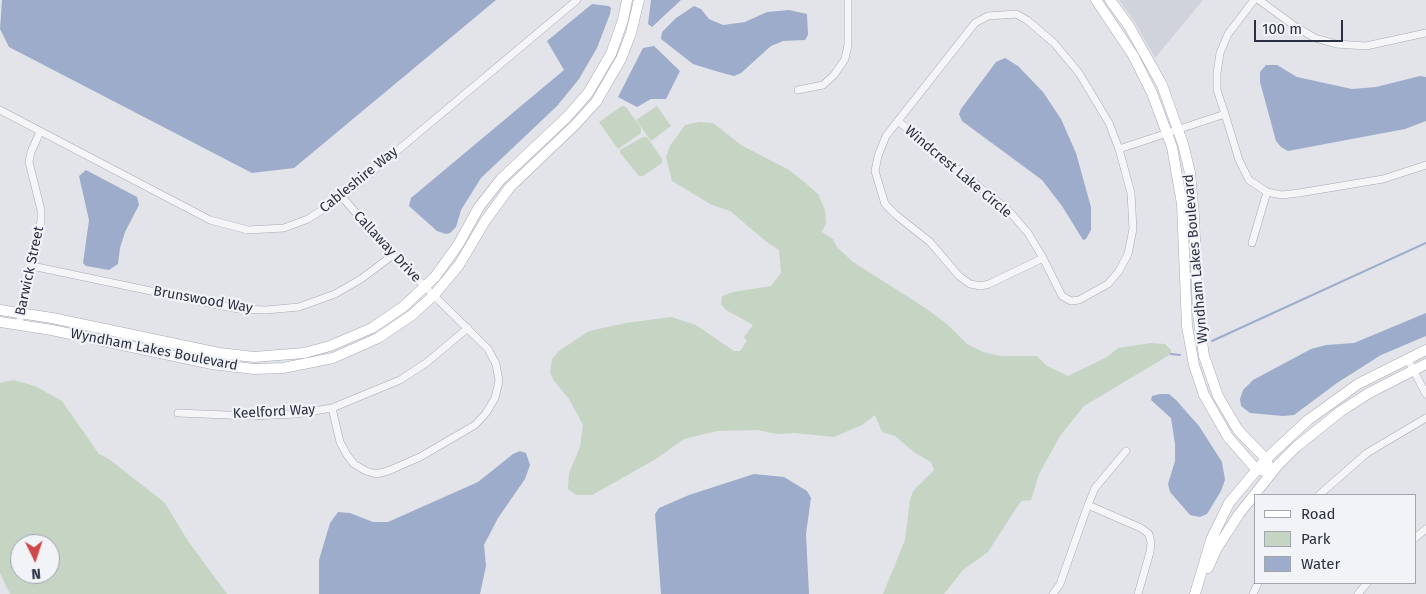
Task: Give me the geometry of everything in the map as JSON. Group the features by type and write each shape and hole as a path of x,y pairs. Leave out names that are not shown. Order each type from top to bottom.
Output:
{"street":[{"name":"Cableshire Way","path":"0,110 210,220 238,228 272,230 296,224 317,214 342,197 577,0"},
{"name":"Wyndham Lakes Boulevard","path":"0,310 22,312 219,354 254,357 284,356 330,346 366,331 403,308 426,287 449,259 479,207 501,179 573,110 599,76 611,54 623,20 627,0"},
{"name":"Wyndham Lakes Boulevard","path":"0,322 19,324 212,364 254,369 283,368 333,358 357,349 396,327 434,295 459,265 505,192 581,119 596,102 616,70 631,33 639,0"},
{"path":"798,90 823,85 834,76 844,59 848,45 848,0"},
{"name":"Wyndham Lakes Boulevard","path":"1096,0 1120,33 1173,131 1190,173 1194,216 1198,314 1204,356 1218,396 1238,430 1266,459 1271,473"},
{"name":"Wyndham Lakes Boulevard","path":"1110,0 1129,26 1162,85 1173,131 1182,204 1187,326 1194,365 1204,395 1228,437 1256,468 1271,473"},
{"path":"1254,0 1228,34 1220,53 1217,73 1217,90 1242,170 1249,180 1268,192 1282,195 1383,179 1426,165"},
{"path":"1259,0 1296,27 1315,38 1336,44 1366,46 1426,33"},
{"name":"Windcrest Lake Circle","path":"1016,14 1027,20 1054,43 1079,73 1097,100 1119,149 1131,193 1133,229 1128,254 1119,271 1108,284 1079,300 1071,301 1062,296 1028,233 1009,211 898,121 976,23 988,16 1016,14"},
{"path":"1120,33 1129,26"},
{"path":"573,110 581,119"},
{"path":"1119,149 1225,114"},
{"path":"898,121 886,136 878,156 875,172 879,190 890,210 930,242 959,276 970,284 981,286 1043,258"},
{"name":"Barwick Street","path":"19,324 32,266 41,210 29,162 31,152 40,132"},
{"path":"1252,243 1268,192"},
{"name":"Callaway Drive","path":"332,408 340,442 354,464 376,474 388,471 420,457 475,425 486,413 495,398 499,381 496,364 488,349 393,254 342,197"},
{"name":"Brunswood Way","path":"32,266 216,305 266,310 299,306 335,294 361,279 393,254"},
{"name":"Keelford Way","path":"178,413 251,416 296,414 332,408 400,380 426,363 468,328"},
{"path":"1195,594 1210,540 1230,503 1256,468 1315,414 1358,384 1423,351 1426,363 1369,393 1341,411 1296,447 1271,473 1255,494"},
{"path":"1407,358 1426,394"},
{"path":"1320,494 1366,454 1426,418"},
{"path":"1052,594 1060,584 1095,488 1126,451"},
{"path":"1195,594 1217,548 1254,495"},
{"path":"1088,505 1141,528 1148,534 1151,543 1150,552 1138,594"},
{"path":"1416,537 1426,529"},
{"path":"1358,594 1366,584"}],"shaded area":[{"path":"1119,0 1203,0 1155,58 1136,24"}],"green space":[{"path":"622,106 626,107 641,128 641,133 618,149 599,122"},
{"path":"657,106 671,126 651,141 636,120"},
{"path":"699,122 713,123 741,145 789,170 803,181 818,194 825,210 826,223 822,232 833,239 837,247 853,262 924,307 947,324 967,344 983,352 1001,356 1037,356 1047,366 1068,376 1107,357 1118,348 1151,343 1165,344 1171,350 1171,354 1084,406 1060,436 1039,474 1031,500 1022,501 1019,504 988,552 963,570 944,594 883,594 905,540 910,500 913,491 934,470 931,462 915,453 895,436 882,432 875,415 862,425 834,437 795,433 777,434 757,430 717,431 684,439 656,459 592,495 576,495 568,489 569,473 580,447 583,425 569,399 550,373 552,359 559,351 589,331 626,323 671,317 696,325 734,351 740,351 747,341 744,337 753,325 726,310 721,304 722,296 733,292 771,286 781,273 779,250 730,211 712,205 672,181 666,157 670,146 685,125"},
{"path":"643,137 647,137 662,159 662,163 643,176 639,176 620,153 620,150"},
{"path":"13,380 35,386 62,401 99,454 109,459 165,503 188,541 227,594 10,594 0,573 0,383"}],"water":[{"path":"2,0 496,0 294,168 252,173 9,47 0,29"},
{"path":"651,0 681,0 652,27 648,24"},
{"path":"592,4 609,6 611,8 610,14 597,48 579,79 557,106 481,178 461,210 456,227 446,234 437,231 409,206 411,198 564,70 547,41"},
{"path":"694,6 701,9 709,19 723,25 745,22 767,12 789,10 807,14 808,35 805,40 783,41 771,46 741,73 734,76 693,64 661,39 662,32 676,18"},
{"path":"654,46 680,71 666,99 651,99 637,107 618,97 643,48"},
{"path":"1005,58 1018,66 1043,92 1061,119 1076,153 1091,207 1091,230 1086,239 1083,240 1062,206 1042,180 962,121 959,114 961,109 996,62"},
{"path":"1266,65 1277,65 1297,77 1352,89 1376,87 1420,76 1426,77 1426,121 1405,129 1288,151 1276,141 1260,82 1260,72"},
{"path":"86,170 137,197 139,205 125,232 118,264 109,270 86,266 83,263 89,220 79,176"},
{"path":"1426,313 1426,336 1381,355 1337,383 1294,415 1250,413 1241,406 1240,399 1243,390 1253,380 1311,349 1326,345 1354,343"},
{"path":"1169,394 1176,400 1199,426 1222,462 1225,480 1221,491 1207,514 1200,517 1190,515 1170,492 1168,484 1175,461 1175,444 1171,418 1151,400 1152,396"},
{"path":"520,451 526,453 530,465 525,479 498,518 484,545 486,566 480,594 319,594 319,560 330,523 338,512 350,513 373,522 388,522 478,482 513,454"},
{"path":"754,474 784,477 807,491 811,498 806,534 809,594 661,594 655,514 659,508 689,495"}],"waterway":[{"path":"1212,341 1426,243"},
{"path":"1171,354 1180,355"}]}
